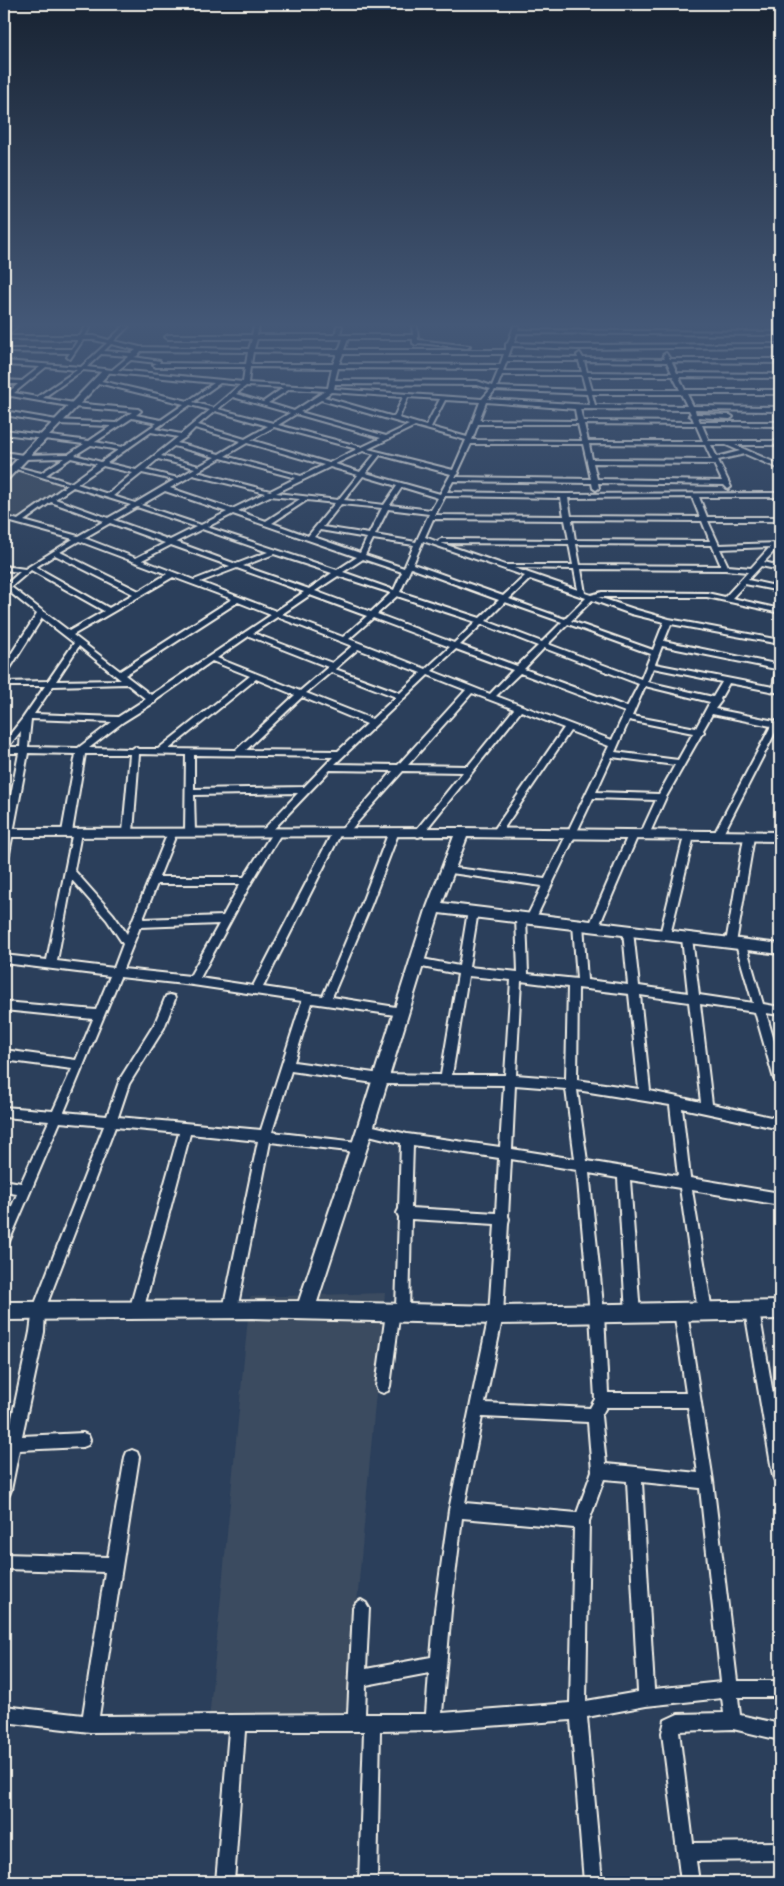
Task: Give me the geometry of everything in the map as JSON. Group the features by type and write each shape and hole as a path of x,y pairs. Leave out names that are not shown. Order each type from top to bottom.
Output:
{"street":[{"path":"10,414 56,422 117,425"},
{"path":"8,473 64,414"},
{"path":"42,475 90,441 134,414"},
{"path":"19,522 173,414"},
{"path":"109,496 209,414"},
{"path":"232,414 454,476 595,482 726,483"},
{"path":"152,700 42,614 5,588 29,569 77,538 194,473 294,414"},
{"path":"304,414 387,438"},
{"path":"378,414 468,440 780,443"},
{"path":"396,418 398,414"},
{"path":"428,428 435,414"},
{"path":"345,639 396,593 432,514 454,476 479,414"},
{"path":"578,414 598,496"},
{"path":"611,414 612,423"},
{"path":"693,414 732,496"},
{"path":"707,414 780,424"},
{"path":"131,416 162,422"},
{"path":"476,422 780,424"},
{"path":"136,560 233,511 415,424"},
{"path":"194,426 443,495 780,496"},
{"path":"151,430 184,436"},
{"path":"4,432 40,439 90,441 124,448"},
{"path":"725,442 780,468"},
{"path":"174,444 302,478"},
{"path":"590,461 716,461 744,452"},
{"path":"4,454 23,457 70,456 180,480"},
{"path":"310,538 378,454"},
{"path":"158,457 201,468"},
{"path":"8,473 42,475 109,496 480,621 643,683 717,701"},
{"path":"194,473 271,494 432,514 568,518 780,519"},
{"path":"51,964 70,871 81,750 120,720 361,557 386,507 401,484"},
{"path":"164,488 361,557 407,568 655,653"},
{"path":"564,496 574,541 582,594"},
{"path":"695,496 725,568"},
{"path":"268,523 305,499"},
{"path":"51,500 454,645 628,714 700,732"},
{"path":"4,518 77,538 278,613 613,744"},
{"path":"319,528 371,537 419,541 574,541 778,545"},
{"path":"430,540 528,577 668,621 780,642"},
{"path":"727,599 751,570 778,545"},
{"path":"55,552 139,594"},
{"path":"194,582 273,552"},
{"path":"758,563 780,568"},
{"path":"500,566 725,568 751,570"},
{"path":"4,568 29,569 109,611"},
{"path":"68,635 173,574"},
{"path":"193,980 247,881 271,832 305,790 454,645 528,577"},
{"path":"742,581 780,589"},
{"path":"491,697 591,597 602,594 714,596 780,611"},
{"path":"120,675 237,599"},
{"path":"4,671 42,614"},
{"path":"433,1722 443,1610 456,1510 496,1315 510,1080 526,918 549,883 643,683 668,621"},
{"path":"249,634 402,696"},
{"path":"4,749 77,643"},
{"path":"650,665 778,691 780,668 660,643"},
{"path":"239,752 301,694 358,645"},
{"path":"213,658 373,724"},
{"path":"161,751 255,676"},
{"path":"594,926 639,835 700,732 726,681"},
{"path":"4,684 127,682"},
{"path":"256,990 339,833 471,689"},
{"path":"418,834 519,708"},
{"path":"711,711 778,724 718,836"},
{"path":"27,718 120,720"},
{"path":"4,854 6,833 24,750 27,718"},
{"path":"497,832 568,728"},
{"path":"4,749 340,754"},
{"path":"128,832 135,750"},
{"path":"190,751 190,832"},
{"path":"608,754 681,764"},
{"path":"327,767 470,769"},
{"path":"191,792 305,790"},
{"path":"590,794 662,798"},
{"path":"4,1240 23,1188 57,1116 138,923 172,832"},
{"path":"6,833 271,832 418,834 497,832 780,836"},
{"path":"305,1310 357,1147 365,1129 434,907 462,832"},
{"path":"326,1000 366,905 393,834"},
{"path":"665,935 689,836"},
{"path":"749,837 736,944 780,1079"},
{"path":"447,870 549,883"},
{"path":"70,871 110,917 128,943"},
{"path":"155,880 247,881"},
{"path":"434,907 780,950"},
{"path":"446,1078 473,911"},
{"path":"138,923 226,920"},
{"path":"578,924 578,983 571,1084 582,1166 597,1314 602,1400 594,1415 599,1471 582,1521 578,1711 592,1882"},
{"path":"628,930 636,990 645,1095"},
{"path":"687,938 707,1108"},
{"path":"4,960 193,980 402,1012"},
{"path":"417,962 464,971 636,990 780,1011"},
{"path":"230,1310 265,1136 308,998"},
{"path":"4,1490 8,1445 38,1332 39,1309 111,1122 124,1082 160,1025 170,999"},
{"path":"4,1006 98,1015"},
{"path":"4,1055 79,1064"},
{"path":"287,1066 381,1079 446,1078 571,1084 645,1095 780,1124"},
{"path":"675,1101 685,1183 705,1311"},
{"path":"4,1112 265,1136 357,1147"},
{"path":"136,1312 186,1129"},
{"path":"365,1129 407,1138 505,1152 780,1199"},
{"path":"383,1386 398,1313 407,1138"},
{"path":"624,1173 633,1314"},
{"path":"4,1186 23,1188"},
{"path":"404,1213 503,1219"},
{"path":"4,1311 39,1309 136,1312 305,1310 496,1315 780,1310"},
{"path":"681,1311 706,1480 733,1721"},
{"path":"752,1311 775,1410 780,1476"},
{"path":"602,1400 694,1400"},
{"path":"478,1410 594,1415"},
{"path":"8,1445 28,1442 83,1440"},
{"path":"90,1724 132,1457"},
{"path":"599,1471 706,1480"},
{"path":"634,1474 646,1698"},
{"path":"456,1510 582,1521"},
{"path":"4,1561 114,1565"},
{"path":"361,1608 358,1678 364,1722 368,1882"},
{"path":"358,1678 438,1664"},
{"path":"4,1714 90,1724 433,1722 578,1711 646,1698 729,1689 780,1689"},
{"path":"690,1882 670,1733 672,1726 678,1722 733,1721 780,1732"},
{"path":"225,1882 238,1722"},
{"path":"686,1852 780,1851"}],"shaded area":[{"path":"18,470 66,485 16,521 4,516 4,486"},
{"path":"385,1293 347,1713 209,1720 250,1297"}]}
